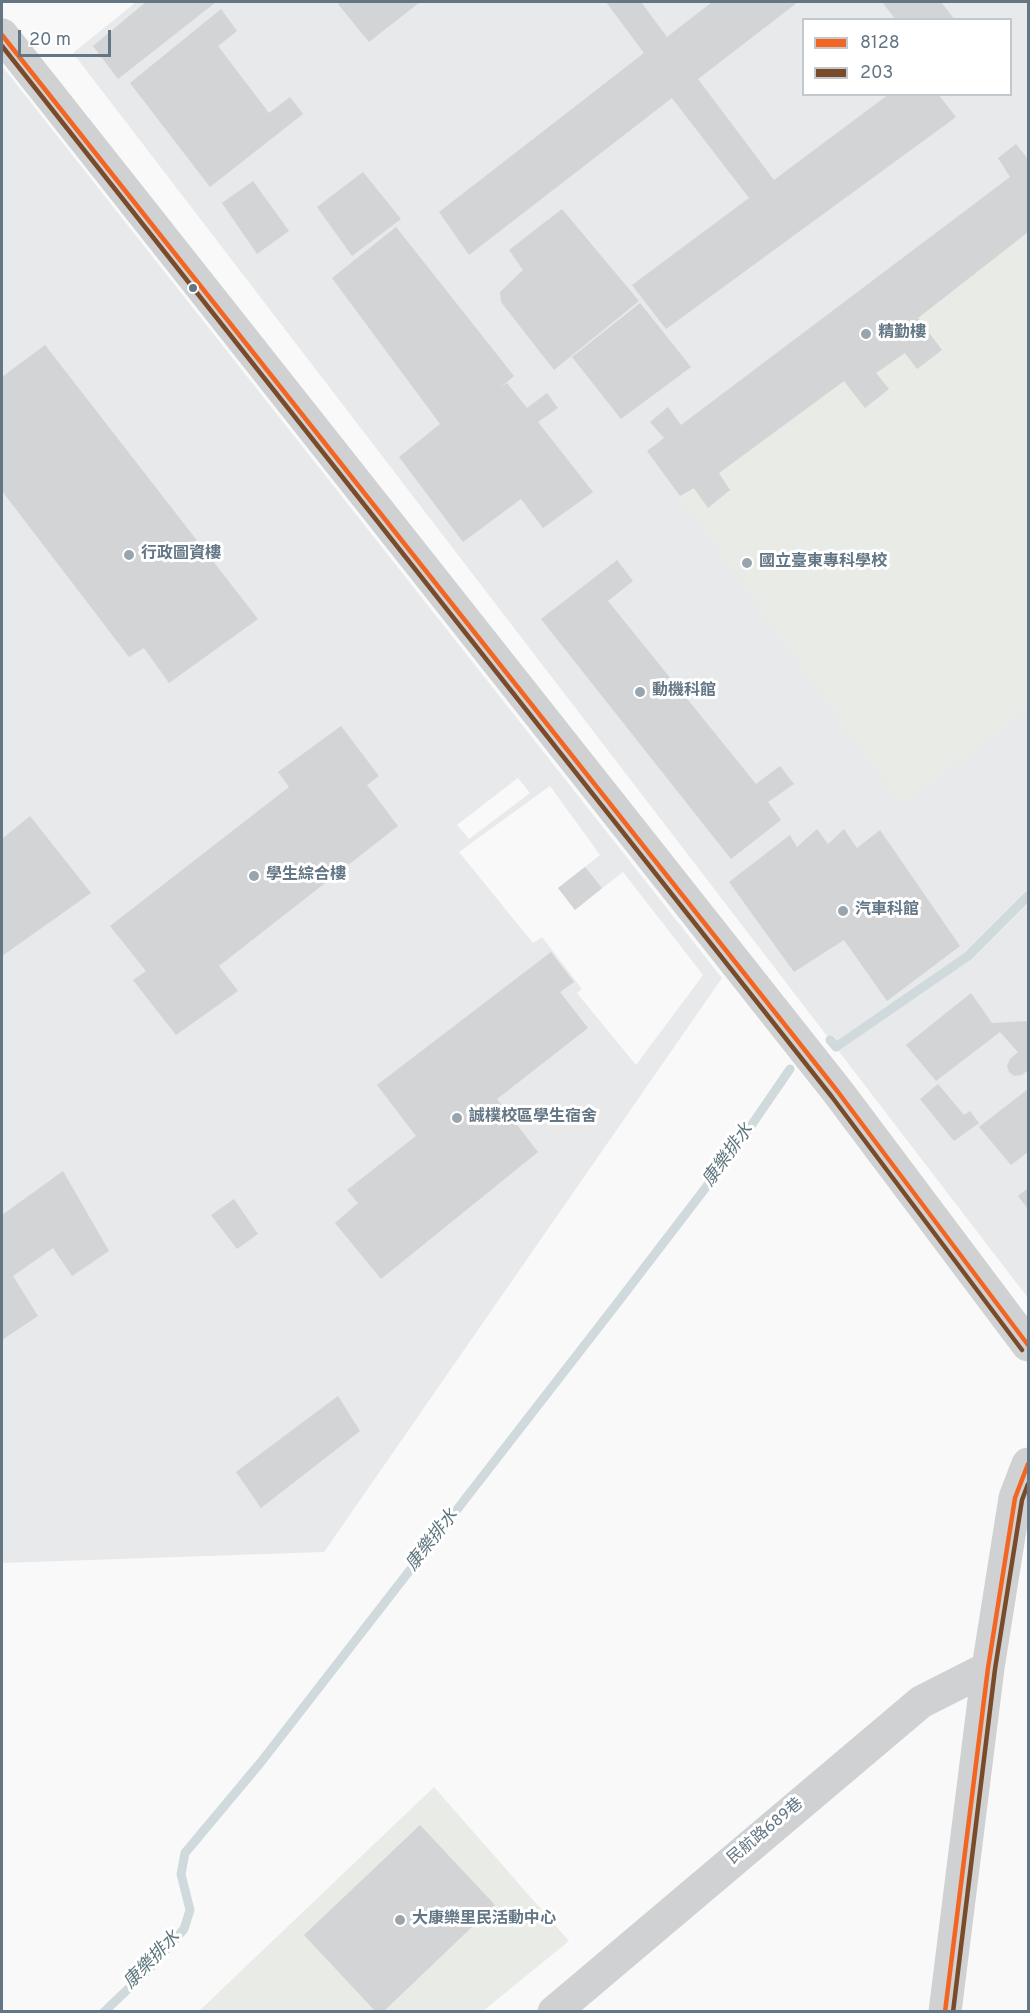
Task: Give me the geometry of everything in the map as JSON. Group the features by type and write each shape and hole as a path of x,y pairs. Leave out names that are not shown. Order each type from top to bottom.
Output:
{"street":[{"path":"2,35 838,1092 1029,1345"},
{"path":"945,2012 988,1668 1015,1498 1029,1464"},
{"name":"民航路689巷","path":"554,2012 921,1702 988,1668"}],"shaded area":[{"name":"國立臺東專科學校","path":"136,2 1028,2 1028,1298 73,53"},
{"path":"2,66 722,978 324,1552 2,1563","holes":["518,778 530,793 469,839 457,825","550,786 600,855 558,888 575,910 623,872 703,975 636,1065 577,993 582,989 542,937 533,943 459,852"]},
{"path":"1028,232 1028,710 902,805 680,496 694,488 708,508 719,473 844,381 865,408 889,390 876,373 905,353 917,369 942,350 918,318"},
{"path":"434,1787 569,1941 483,2011 198,2012"}],"building":[{"path":"146,2 216,2 118,79 93,46"},
{"path":"341,2 420,2 369,42 338,4"},
{"path":"606,2 641,2 667,37 712,2 798,2 698,79 774,180 886,96 940,96 956,117 666,329 632,285 749,198 672,98 469,255 439,212 644,53"},
{"path":"882,2 941,2 953,18 894,18"},
{"path":"221,9 237,31 218,46 269,113 290,97 303,114 210,187 130,83"},
{"name":"精勤樓","path":"1016,144 1028,159 1028,232 918,318 942,350 917,369 905,353 876,373 889,389 865,408 844,381 719,473 730,490 708,508 694,488 680,496 647,451 664,438 650,422 668,407 681,425 1010,177 998,158"},
{"path":"363,172 401,219 352,256 317,207"},
{"path":"253,181 289,231 257,254 222,203"},
{"path":"562,209 639,301 554,370 501,302 500,292 523,270 509,250"},
{"path":"396,227 514,376 499,389 507,383 527,408 547,393 558,408 538,422 593,492 543,528 521,499 463,542 399,457 440,424 332,278"},
{"path":"640,303 691,367 621,419 572,357"},
{"name":"行政圖資樓","path":"45,345 258,619 169,683 144,648 129,657 2,491 2,377"},
{"name":"動機科館","path":"617,560 633,581 608,601 756,784 780,766 794,784 768,802 781,820 731,859 541,619"},
{"name":"學生綜合樓","path":"341,726 379,776 367,785 398,826 219,966 238,991 176,1035 133,980 146,971 110,926 289,787 278,772"},
{"path":"30,816 91,893 2,956 2,839"},
{"name":"汽車科館","path":"817,829 828,844 844,829 857,848 880,830 960,946 887,1001 844,940 794,972 729,882 790,835 797,847"},
{"path":"585,867 602,888 575,910 558,888"},
{"name":"誠樸校區學生宿舍","path":"551,952 574,982 560,992 588,1028 497,1099 538,1152 381,1279 335,1223 358,1203 347,1190 416,1136 377,1085"},
{"path":"971,993 992,1023 1027,1021 1028,1070 1022,1075 1014,1076 1009,1072 1007,1066 1010,1059 1018,1052 1000,1032 936,1081 906,1045"},
{"path":"938,1084 964,1115 970,1111 979,1123 954,1141 920,1099"},
{"path":"1028,1089 1028,1152 1011,1165 979,1127"},
{"path":"63,1171 109,1251 72,1276 53,1248 13,1276 38,1316 2,1340 2,1215"},
{"path":"1028,1188 1028,1209 1018,1196"},
{"path":"234,1199 258,1234 237,1249 211,1215"},
{"path":"338,1396 360,1431 261,1508 236,1472"},
{"name":"大康樂里民活動中心","path":"420,1825 495,1905 383,2012 376,2012 304,1935"}],"waterway":[{"name":"康樂排水","path":"830,1040 836,1047 968,956 1028,896"},
{"name":"康樂排水","path":"104,2012 151,1967 184,1929 190,1910 181,1874 185,1853 261,1762 615,1306 733,1152 790,1069"}],"transit line":[{"name":"8128","path":"2,35 838,1092 1028,1345"},
{"name":"203","path":"2,46 832,1097 1022,1350"},
{"name":"8128","path":"945,2012 988,1668 1015,1498 1028,1464"},
{"name":"203","path":"953,2012 995,1669 1022,1500 1028,1484"}],"place":[{"name":"精勤樓","path":"866,334"},
{"name":"行政圖資樓","path":"129,555"},
{"name":"國立臺東專科學校","path":"747,563"},
{"name":"動機科館","path":"640,692"},
{"name":"學生綜合樓","path":"254,876"},
{"name":"汽車科館","path":"843,911"},
{"name":"誠樸校區學生宿舍","path":"457,1118"},
{"name":"大康樂里民活動中心","path":"400,1920"}]}
